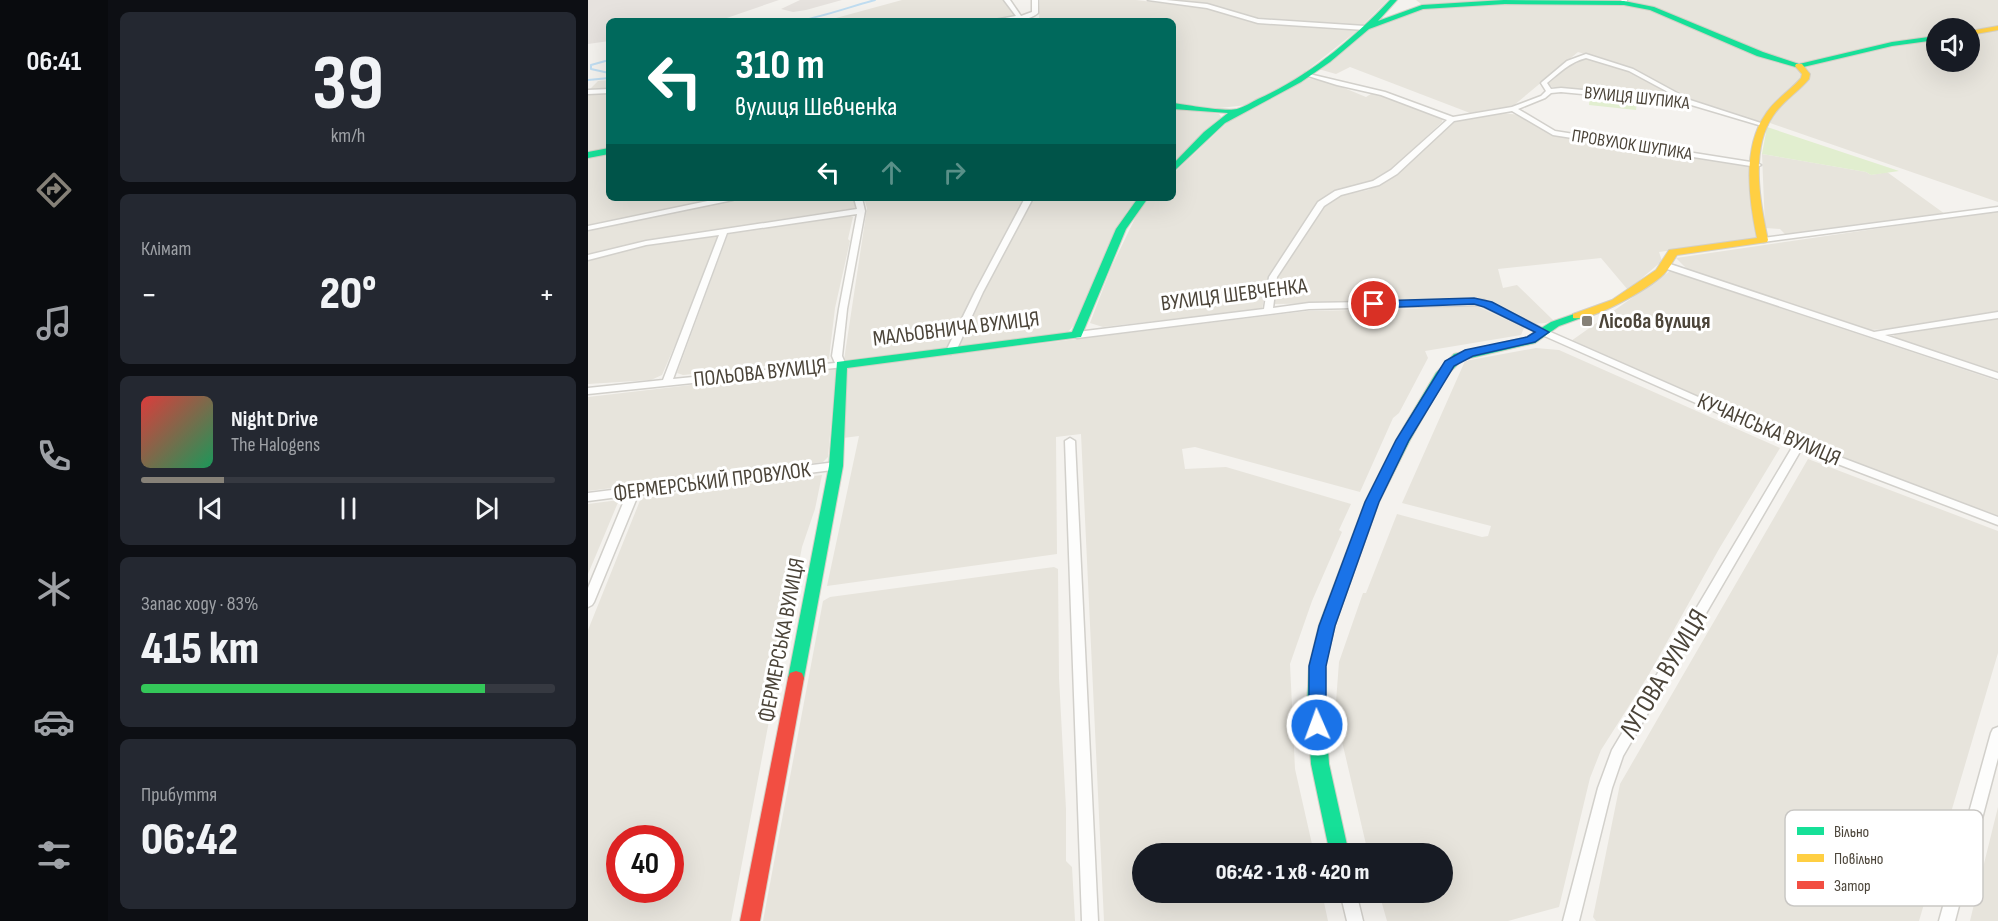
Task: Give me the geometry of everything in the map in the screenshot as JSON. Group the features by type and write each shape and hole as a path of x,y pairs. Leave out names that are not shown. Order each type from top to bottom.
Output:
{"street":[{"path":"1007,0 1020,18 1035,13 1035,0"},
{"path":"1151,0 1206,6 1258,21 1365,28 1416,4 1625,1 1652,8 1760,54 1799,66 1892,44 1926,39"},
{"path":"1176,166 1217,126 1271,97 1307,74 1365,28 1394,0"},
{"path":"1980,31 1998,28"},
{"path":"1307,74 1339,84 1383,93 1452,118 1513,109 1543,98 1549,91 1544,83 1559,70 1580,57 1586,56 1631,70 1689,102"},
{"path":"1763,240 1758,217 1758,147 1768,117 1805,80 1806,74 1799,66"},
{"name":"ВУЛИЦЯ ШУПИКА","path":"1549,91 1561,90 1689,102 1764,124"},
{"path":"588,92 606,91"},
{"path":"1176,106 1240,112"},
{"name":"ПРОВУЛОК ШУПИКА","path":"1513,109 1553,132 1757,165"},
{"path":"1268,311 1273,277 1321,204 1338,193 1376,183 1394,172 1452,118"},
{"path":"588,155 606,152"},
{"path":"588,228 718,201"},
{"name":"ПОЛЬОВА ВУЛИЦЯ","path":"588,391 841,364 837,356 861,211 859,201"},
{"path":"951,351 979,292 1027,201"},
{"path":"1077,335 1121,229 1141,201"},
{"path":"1338,843 1320,764 1316,706 1317,666 1327,626 1372,502 1403,440 1450,363 1469,353 1531,340 1555,324 1616,302 1650,280 1673,252 1998,208"},
{"path":"588,258 646,243 861,211"},
{"name":"ПОЛЬОВА ВУЛИЦЯ","path":"666,384 724,231"},
{"path":"1664,265 1998,376"},
{"name":"ВУЛИЦЯ ШЕВЧЕНКА","path":"1077,335 1328,305 1474,301 1488,304 1543,332"},
{"path":"1874,334 1998,315"},
{"name":"КУЧАНСЬКА ВУЛИЦЯ","path":"1543,332 1799,445 1998,521"},
{"name":"МАЛЬОВНИЧА ВУЛИЦЯ","path":"841,364 1077,335"},
{"name":"ФЕРМЕРСЬКА ВУЛИЦЯ","path":"750,921 836,466 841,364"},
{"path":"1070,441 1090,921"},
{"name":"ЛУГОВА ВУЛИЦЯ","path":"1572,921 1605,788 1617,754 1799,445"},
{"name":"ФЕРМЕРСЬКИЙ ПРОВУЛОК","path":"588,497 836,466"},
{"path":"588,602 634,491"},
{"path":"1977,810 1998,733"},
{"path":"1350,903 1354,921"},
{"path":"1947,921 1951,906"}],"shaded area":[{"path":"588,0 779,0 727,18 606,18 606,41 588,44"},
{"path":"800,0 842,0 793,12 781,9"},
{"path":"902,0 1004,0 1018,18 836,18"},
{"path":"1040,0 1136,0 1220,10 1259,22 1358,30 1301,75 1264,98 1248,105 1219,108 1176,104 1176,18 1039,18"},
{"path":"1163,0 1388,0 1362,26 1260,20 1228,9"},
{"path":"1416,0 1998,0 1998,202 1770,123 1751,121 1692,101 1620,64 1578,52 1513,106 1470,113 1350,67 1336,74 1315,68 1368,29 1402,14 1426,8"},
{"path":"1584,57 1627,70 1677,97 1672,99 1552,87 1548,84"},
{"path":"1307,78 1332,83 1366,97 1374,92 1443,118 1442,122 1394,167 1373,182 1318,203 1269,275 1262,309 1103,327 1090,323 1111,268 1139,210 1147,201 1176,201 1176,171 1228,122"},
{"path":"606,80 606,150 588,153 588,91 598,81"},
{"path":"1176,108 1219,114 1222,118 1176,162"},
{"path":"1502,113 1520,115 1547,132 1755,167 1756,239 1659,252 1662,261 1628,290 1601,258 1498,269 1503,288 1517,285 1553,320 1546,323 1532,324 1474,297 1420,302 1274,304 1277,276 1282,265 1326,203 1341,195 1368,190 1386,180 1408,164 1454,119"},
{"path":"606,154 606,201 709,201 588,226 588,157"},
{"path":"1762,154 1866,172 1871,175 1887,172 1945,214 1786,235 1780,229 1765,228"},
{"path":"731,201 855,201 856,208 648,240 588,255 588,230"},
{"path":"865,201 1137,201 1127,211 1075,324 1067,333 844,360 867,208"},
{"path":"1998,211 1998,311 1890,329 1869,330 1688,270 1676,258"},
{"path":"847,215 853,217 848,239 850,241 835,308 829,359 683,375 677,373 728,234"},
{"path":"718,236 701,285 662,375 651,380 588,384 588,260 644,245"},
{"path":"1670,271 1998,381 1998,517 1801,444 1571,341"},
{"path":"1479,307 1524,328 1521,335 1425,351 1428,358 1399,413 1393,418 1360,492 1195,447 1182,449 1185,469 1226,467 1351,504 1339,530 1342,532 1312,601 1290,664 1295,769 1312,843 1132,843 1132,903 1324,903 1328,921 1104,921 1081,434 1056,437 1057,554 827,586 859,436 843,438 848,367 1307,311"},
{"path":"1998,318 1998,373 1896,340 1894,335"},
{"path":"1536,348 1559,350 1780,448 1719,549 1648,676 1601,750 1590,778 1559,907 1508,921 1387,921 1382,903 1453,903 1453,843 1366,843 1341,737 1336,702 1339,662 1363,593 1366,593 1397,514 1482,537 1488,536 1491,526 1402,503 1465,361"},
{"path":"836,368 828,457 823,462 588,491 588,397"},
{"path":"1808,459 1998,531 1998,653 1952,810 1785,810 1785,906 1923,906 1919,921 1596,921 1593,917 1620,784"},
{"path":"822,475 815,509 802,547 731,921 588,921 588,630 641,498"},
{"path":"619,500 604,536 588,574 588,504"},
{"path":"1054,567 1058,569 1059,678 1066,809 1066,861 1072,867 1075,921 763,921 823,601 830,597"},
{"path":"1998,807 1998,921 1970,921 1974,906 1983,906 1983,868"}],"green space":[{"path":"1590,96 1637,101 1636,110 1589,105"},
{"path":"1767,127 1899,171 1871,175 1866,172 1762,154"}],"waterway":[{"path":"811,18 875,0"},
{"path":"606,61 591,65 591,69 606,72"},
{"path":"588,80 606,78"}],"traffic: fast":[{"path":"1176,166 1200,141 1230,116 1277,93 1342,49 1394,0"},
{"path":"1365,28 1422,7 1505,2 1624,3 1652,8 1760,54 1799,66 1892,44 1926,39"},
{"path":"1176,106 1240,112"},
{"path":"588,155 606,152"},
{"path":"796,678 836,466 841,365 1077,335 1121,229 1141,201"},
{"path":"1338,843 1320,764 1316,706 1317,666 1327,625 1372,502 1403,440 1442,373 1458,357 1531,340 1555,324 1577,316"}],"traffic: slow":[{"path":"1980,31 1998,28"},
{"path":"1577,316 1616,302 1660,272 1673,252 1763,240 1755,176 1758,143 1768,116 1805,79 1806,74 1799,66"}],"traffic: jam":[{"path":"750,921 796,678"}],"place":[{"name":"Лісова вулиця","path":"1587,321"}],"route":[{"path":"1317,725 1317,666 1327,626 1372,502 1403,440 1450,363 1469,353 1531,340 1543,332 1488,304 1474,301 1374,304"}]}
